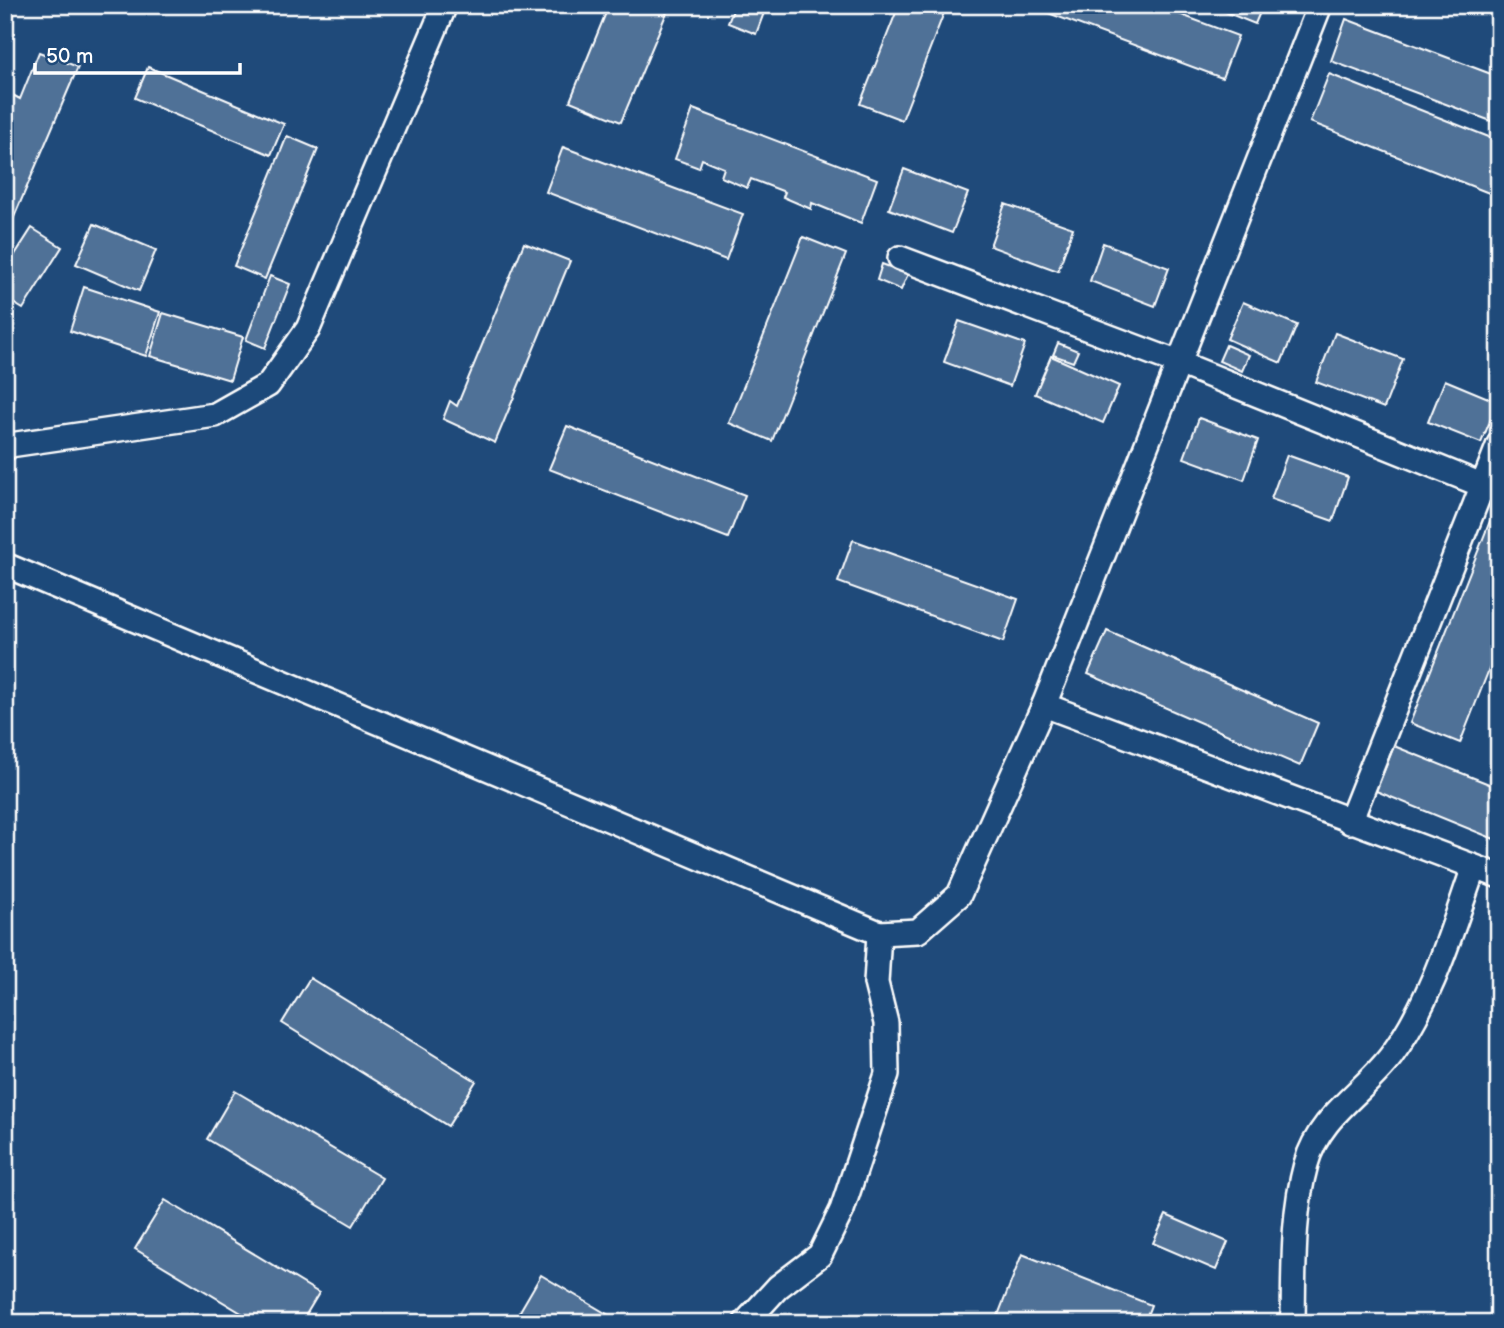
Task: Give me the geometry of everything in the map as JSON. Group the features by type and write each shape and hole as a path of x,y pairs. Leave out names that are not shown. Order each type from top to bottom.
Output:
{"street":[{"path":"5,449 10,445 215,415 268,385 308,329 445,5"},
{"path":"5,565 878,933 918,931 959,895 1044,705 1320,5"},
{"path":"900,258 1179,363 1491,489"},
{"path":"1350,822 1491,489 1499,444"},
{"path":"1044,705 1499,876"},
{"path":"1293,1323 1295,1231 1306,1162 1329,1119 1390,1058 1423,1006 1474,867"},
{"path":"745,1323 778,1287 820,1255 846,1198 887,1074 886,1023 876,983 878,933"}],"building":[{"path":"609,5 670,5 621,122 570,101"},
{"path":"735,5 754,5 765,10 756,34 728,23"},
{"path":"899,5 947,5 902,120 860,104"},
{"path":"1051,5 1155,5 1238,36 1222,78 1048,13"},
{"path":"1208,5 1263,5 1255,24"},
{"path":"1346,19 1499,77 1499,124 1331,61"},
{"path":"39,52 78,67 9,229 5,227 5,102 9,93 20,99"},
{"path":"148,67 284,124 271,155 135,98"},
{"path":"1329,74 1499,141 1499,197 1310,122"},
{"path":"693,109 877,179 861,223 812,203 811,209 783,197 785,192 751,179 747,188 721,177 724,168 702,159 699,168 675,159"},
{"path":"287,136 318,149 265,279 234,266"},
{"path":"563,147 743,214 726,260 546,192"},
{"path":"904,169 968,193 952,233 889,209"},
{"path":"1005,204 1073,228 1058,271 990,246"},
{"path":"94,224 156,250 139,291 76,264"},
{"path":"32,228 62,247 23,309 5,298 5,270"},
{"path":"803,237 846,254 772,441 729,423"},
{"path":"524,243 570,261 495,443 443,419 450,401 457,406"},
{"path":"1103,243 1169,268 1155,306 1090,281"},
{"path":"882,264 908,274 901,290 877,280"},
{"path":"270,276 290,284 265,348 246,340"},
{"path":"84,287 160,312 146,356 70,331"},
{"path":"1243,302 1297,325 1281,363 1227,339"},
{"path":"163,313 243,337 230,380 150,356"},
{"path":"959,321 1025,344 1010,386 944,362"},
{"path":"1335,333 1403,359 1384,408 1316,382"},
{"path":"1058,343 1078,351 1073,362 1053,355"},
{"path":"1226,345 1249,355 1242,371 1219,361"},
{"path":"1051,356 1119,386 1103,423 1035,394"},
{"path":"1445,380 1498,402 1481,443 1428,422"},
{"path":"1199,418 1258,440 1244,480 1184,458"},
{"path":"567,426 745,495 728,538 549,469"},
{"path":"1287,455 1348,477 1333,521 1271,499"},
{"path":"1490,521 1499,525 1499,644 1460,743 1410,723"},
{"path":"853,540 1018,599 1003,642 838,582"},
{"path":"1107,631 1318,723 1300,766 1088,674"},
{"path":"1394,746 1499,788 1499,841 1376,791"},
{"path":"310,978 476,1081 448,1126 282,1023"},
{"path":"235,1091 382,1178 353,1226 207,1139"},
{"path":"165,1200 319,1293 301,1323 258,1323 135,1249"},
{"path":"1166,1215 1228,1242 1216,1270 1153,1243"},
{"path":"1022,1254 1151,1305 1144,1323 995,1323"},
{"path":"541,1275 622,1323 513,1323"}]}
